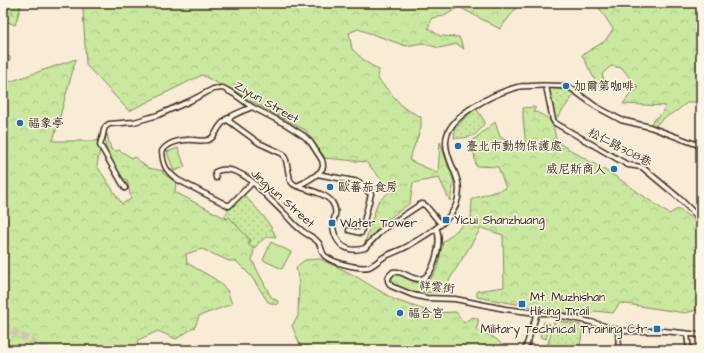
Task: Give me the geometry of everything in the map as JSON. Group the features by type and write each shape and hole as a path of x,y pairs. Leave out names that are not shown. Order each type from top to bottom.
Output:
{"street":[{"name":"Jingyun Street","path":"216,178 215,172 220,169 234,171 246,177 253,182 300,229 319,242 324,255 337,263 370,267 385,256 403,249 436,228 453,210 458,197 458,183 446,143 449,130 463,114 478,104 493,96 519,86 566,86 595,106 621,120 650,127 701,146"},
{"name":"松仁路308巷","path":"546,86 553,120 555,123 628,165 642,167 679,198 701,220"},
{"name":"Ziyun Street","path":"125,188 100,145 106,126 109,124 134,122 184,104 213,89 223,88 252,107 287,125 308,139 323,163 322,168 317,174"},
{"path":"252,107 226,120 214,136 209,140 187,140 171,144 165,147 162,152 163,164 166,170 178,180 229,206 253,182"},
{"path":"226,120 259,144 283,154 286,160 290,180 293,184 325,196 332,203 336,215 333,226 334,233 339,243 346,249 365,248 382,230 420,204 426,206 441,224"},
{"path":"297,186 317,174 359,182 371,194 361,233 349,230"},
{"name":"祥雲街","path":"436,228 438,234 437,251 433,268 428,275 417,279 398,271 393,272 388,279 391,286 426,298 455,299 505,309 537,313"},
{"path":"525,350 537,313 548,313 591,322 618,330 701,335"},
{"path":"618,330 619,350"},
{"path":"687,334 689,350"}],"green space":[{"path":"3,3 22,3 15,25 3,20"},
{"path":"86,3 520,3 500,29 459,7 444,16 432,18 428,28 440,36 459,37 464,49 457,44 439,48 422,43 406,46 358,29 349,33 352,49 366,62 379,70 377,78 404,108 421,117 421,128 409,160 438,173 440,142 454,182 450,201 439,178 413,183 410,203 383,223 364,245 378,202 388,193 388,187 366,162 325,158 305,130 202,75 129,111 86,65 83,8"},
{"path":"596,3 701,3 701,102 688,102 664,118 654,127 650,124 663,112 666,106 623,104 632,91 635,92 638,88 622,68 611,66 602,74 605,82 598,86 582,55 605,41 613,29"},
{"path":"3,53 11,58 3,68"},
{"path":"76,59 53,141 98,141 100,148 97,166 122,204 131,199 127,180 122,178 114,167 106,150 105,140 107,134 111,150 119,150 132,158 135,157 148,168 164,171 162,173 176,182 175,192 227,219 229,217 250,240 248,244 254,249 252,260 271,297 278,301 277,305 268,302 251,276 236,261 229,261 202,249 186,254 187,263 215,279 227,290 232,304 199,316 195,327 176,339 158,331 138,340 136,350 3,350 3,84"},
{"path":"547,88 574,92 574,95 556,119 554,118"},
{"path":"476,108 485,122 482,127 472,136 454,138 455,129"},
{"path":"523,108 536,108 533,111 549,119 553,126 557,142 618,178 669,214 678,209 700,224 701,309 685,313 620,303 613,313 595,311 589,317 477,297 477,291 504,287 503,235 481,228 442,292 411,293 391,285 393,275 398,274 417,283 427,281 432,277 437,269 443,242 471,218 472,199 506,188 498,167 476,166 472,141 495,122 500,137 518,148 526,147"},
{"path":"178,148 185,167 174,171 167,152"},
{"path":"244,195 266,220 276,237 264,239 254,249 248,244 250,240 231,219 229,217 228,219 224,217 229,209"},
{"path":"271,242 291,252 282,269 263,260"},
{"path":"320,259 350,273 395,300 434,313 456,312 464,323 472,317 478,319 476,329 495,338 508,350 305,350 300,345 292,326 298,316 299,284 296,267 305,260"},
{"path":"555,320 580,325 583,329 579,350 546,350"},
{"path":"544,322 550,324 546,339 540,337"}],"tunnel":[{"path":"3,325 45,350"},
{"path":"3,347 7,350"}],"place":[{"name":"加爾第咖啡","path":"566,86"},
{"name":"福象亭","path":"20,123"},
{"name":"臺北市動物保護處","path":"458,146"},
{"name":"威尼斯商人","path":"614,169"},
{"name":"歐蕃茄食房","path":"330,187"},
{"name":"Yicui Shanzhuang","path":"446,220"},
{"name":"Water Tower","path":"332,223"},
{"name":"Mt. Muzhishan Hiking Trail","path":"522,304"},
{"name":"福合宮","path":"400,313"},
{"name":"Military Technical Training Ctr.","path":"657,329"}]}
